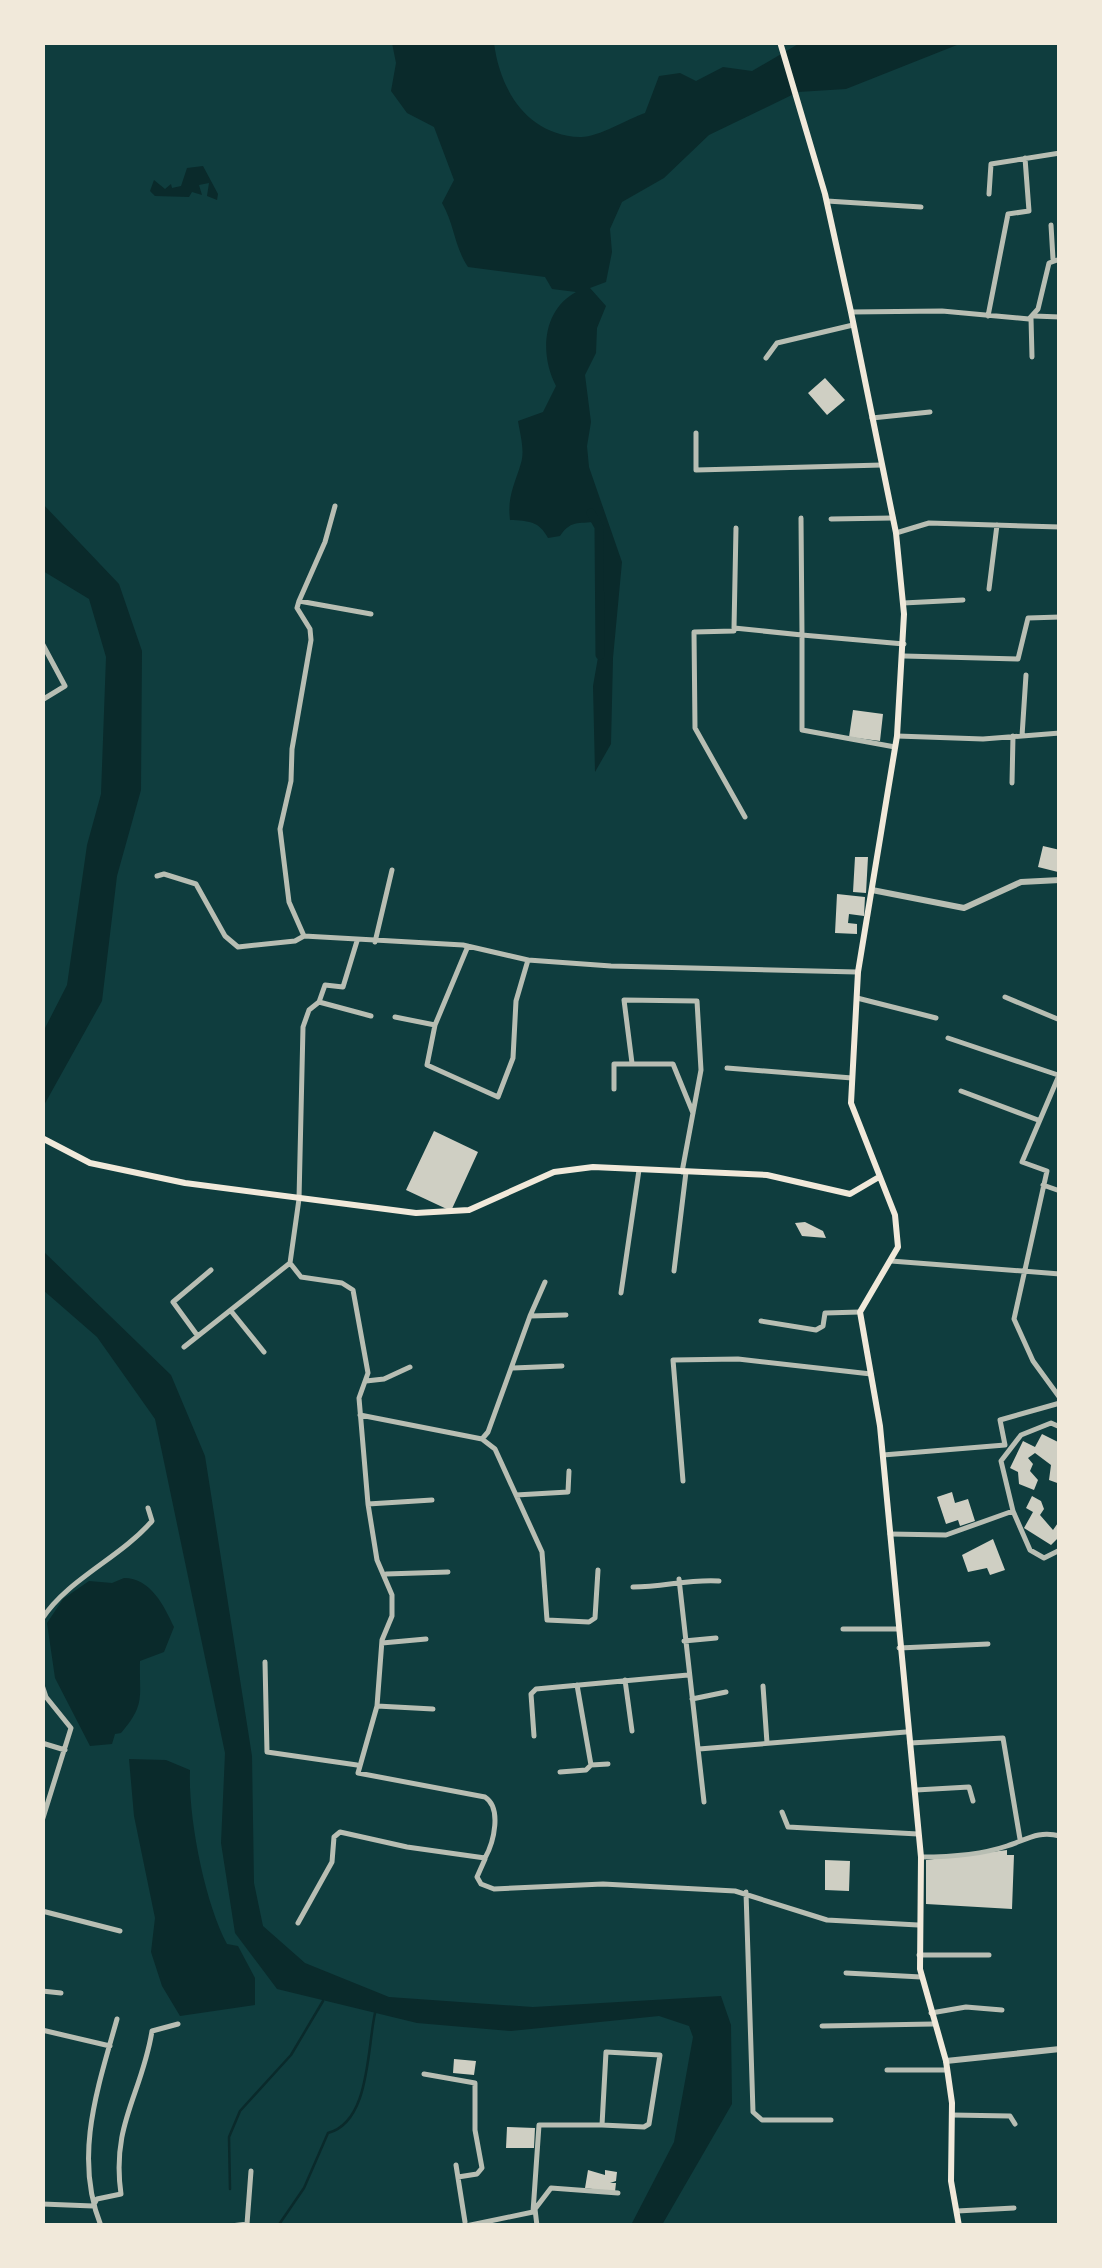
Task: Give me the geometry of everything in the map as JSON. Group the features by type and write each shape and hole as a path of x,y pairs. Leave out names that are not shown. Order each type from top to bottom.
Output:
{"main road":[{"path":"780,42 827,201 896,533 903,603 904,656 897,736 858,972 851,1103 895,1215 898,1247 860,1312 874,1374 921,1857 921,1977 947,2066 952,2114 951,2181 959,2226"},
{"path":"42,1138 90,1163 185,1183 451,1214 554,1172 639,1170 784,1177 850,1194 879,1177"}],"street":[{"path":"989,194 991,164 1060,152"},
{"path":"988,316 1008,214 1029,211 1025,158"},
{"path":"827,201 921,207"},
{"path":"1032,356 1033,317 1056,259 1051,225"},
{"path":"851,312 942,311 1060,317"},
{"path":"766,358 777,343 853,325"},
{"path":"872,418 930,412"},
{"path":"696,433 696,470 882,465"},
{"path":"304,936 288,902 280,829 292,781 292,750 311,640 298,602 326,542 335,506"},
{"path":"801,518 802,730 895,748"},
{"path":"832,518 893,518"},
{"path":"896,533 929,523 1060,527"},
{"path":"989,590 997,525"},
{"path":"736,528 737,630"},
{"path":"903,603 963,600"},
{"path":"298,602 371,614"},
{"path":"904,656 1018,659 1028,618 1060,617"},
{"path":"745,817 696,728 694,632 737,630 904,644"},
{"path":"42,643 65,686 42,700"},
{"path":"1022,736 1026,674"},
{"path":"897,736 1060,733"},
{"path":"1012,783 1013,736"},
{"path":"376,942 392,870"},
{"path":"157,876 164,874 196,884 225,936 238,947 281,944 304,936 468,946 528,960 716,972 858,972"},
{"path":"872,890 964,908 1021,882 1060,880"},
{"path":"184,1347 290,1263 299,1199 303,1028 325,984 343,987 357,941"},
{"path":"468,946 435,1025 427,1064 498,1097 513,1058 516,1001 528,960"},
{"path":"1006,996 1060,1020"},
{"path":"857,998 936,1018"},
{"path":"632,1063 624,1000 697,1000 702,1044 699,1084 684,1172 674,1271"},
{"path":"319,1002 372,1016"},
{"path":"395,1017 435,1025"},
{"path":"882,1455 1005,1445 1000,1420 1060,1400 1014,1319 1048,1171 1022,1162 1059,1074 948,1038"},
{"path":"614,1089 614,1064 674,1064 694,1116"},
{"path":"728,1068 852,1078"},
{"path":"682,1086 699,1084"},
{"path":"962,1091 1038,1120"},
{"path":"621,1293 639,1170"},
{"path":"1042,1185 1060,1190"},
{"path":"891,1261 1023,1268 1060,1274"},
{"path":"290,1263 301,1278 342,1282 353,1290 368,1373 360,1414 368,1504 392,1616 382,1642 377,1706 357,1765 364,1777 491,1799 495,1831 477,1877 481,1884 494,1889 603,1884 746,1892 827,1920 918,1926"},
{"path":"197,1335 173,1302 211,1270"},
{"path":"482,1439 545,1282"},
{"path":"230,1311 264,1352"},
{"path":"761,1322 816,1330 823,1326 825,1313 860,1312"},
{"path":"530,1316 566,1316"},
{"path":"683,1482 673,1360 738,1359 874,1374"},
{"path":"365,1381 384,1379 410,1366"},
{"path":"513,1368 562,1366"},
{"path":"360,1414 482,1439 495,1449 542,1552 546,1620 590,1622 595,1618 598,1570"},
{"path":"1060,1427 1051,1424 1021,1435 1001,1460 1012,1510 1030,1550 1044,1558 1060,1550"},
{"path":"516,1495 568,1492 569,1470"},
{"path":"368,1504 432,1500"},
{"path":"42,1620 54,1601 132,1544 152,1522 148,1508"},
{"path":"890,1534 946,1535 1012,1510"},
{"path":"386,1574 448,1572"},
{"path":"679,1579 704,1802"},
{"path":"633,1587 666,1587 679,1579 719,1581"},
{"path":"843,1630 898,1630"},
{"path":"684,1641 716,1638"},
{"path":"382,1642 426,1639"},
{"path":"900,1648 988,1644"},
{"path":"265,1662 267,1752 357,1765"},
{"path":"534,1736 532,1691 688,1675"},
{"path":"625,1680 632,1730"},
{"path":"42,1685 46,1697 70,1728 42,1822"},
{"path":"560,1772 586,1770 590,1765 577,1685"},
{"path":"763,1686 767,1743"},
{"path":"692,1699 726,1692"},
{"path":"377,1706 433,1709"},
{"path":"699,1749 906,1732"},
{"path":"907,1743 1003,1738 1020,1839"},
{"path":"42,1742 65,1750"},
{"path":"590,1765 608,1764"},
{"path":"912,1790 969,1787 973,1801"},
{"path":"782,1812 788,1827 918,1834"},
{"path":"298,1923 326,1875 334,1837 340,1832 407,1848 485,1858"},
{"path":"921,1857 953,1857 1050,1833 1060,1836"},
{"path":"746,1892 753,2112 762,2120 831,2120"},
{"path":"42,1911 120,1930"},
{"path":"919,1954 989,1955"},
{"path":"846,1973 921,1977"},
{"path":"42,1990 61,1992"},
{"path":"929,2013 966,2007 1002,2010"},
{"path":"101,2226 93,2206 87,2133 117,2020"},
{"path":"93,2206 98,2199 121,2194 117,2171 124,2114 143,2069 152,2030 178,2024"},
{"path":"822,2026 933,2024"},
{"path":"42,2030 110,2046"},
{"path":"887,2070 947,2066 1060,2049"},
{"path":"537,2226 538,2125 644,2127 649,2124 660,2055 606,2052 602,2125"},
{"path":"424,2074 475,2083 475,2130 482,2168 477,2174 458,2177"},
{"path":"42,2109 42,2138"},
{"path":"952,2114 1010,2116 1015,2124"},
{"path":"456,2165 466,2224 523,2216 535,2209 550,2188 618,2193"},
{"path":"231,2226 247,2224 251,2172"},
{"path":"42,2204 93,2206"},
{"path":"957,2212 1014,2208"}],"water":[{"path":"392,43 494,43 503,77 519,107 545,128 587,137 645,113 659,76 680,73 696,81 723,67 752,71 800,43 962,43 846,89 798,92 709,135 664,178 622,202 610,229 612,252 606,282 590,288 606,306 597,328 596,353 585,375 591,422 589,467 622,562 613,658 611,744 595,772 593,686 601,640 603,526 599,521 577,523 560,536 548,538 533,523 510,520 509,512 522,458 518,421 543,412 556,386 547,360 547,333 557,310 576,292 552,289 545,277 468,267 442,203 454,180 434,127 407,113 391,91 396,63"},
{"path":"203,166 218,194 217,200 207,196 209,183 199,185 202,195 192,192 189,197 155,196 150,191 154,180 165,189 171,184 172,188 181,186 187,168"},
{"path":"42,503 119,584 142,651 141,790 117,876 102,1001 43,1107 43,1032 67,985 87,845 101,794 106,657 89,599 43,571"},
{"path":"42,1250 171,1375 205,1456 252,1756 254,1883 263,1926 305,1963 389,1997 533,2007 721,1996 731,2025 732,2104 662,2225 631,2225 674,2142 693,2037 689,2026 659,2016 511,2031 417,2023 277,1989 235,1933 221,1843 225,1753 155,1419 97,1337 43,1290"},
{"path":"124,1578 149,1588 174,1627 164,1652 140,1661 140,1700 129,1723 115,1734 112,1744 90,1746 55,1678 47,1623 63,1599 89,1581 112,1583"},
{"path":"129,1759 166,1760 190,1770 192,1812 205,1884 227,1944 238,1946 255,1978 255,2005 180,2016 162,1986 151,1952 155,1918 134,1816"}],"building":[{"path":"825,378 845,400 827,415 808,393"},
{"path":"853,710 883,714 880,741 849,737"},
{"path":"1043,846 1060,850 1058,872 1038,867"},
{"path":"855,857 868,857 866,893 853,892"},
{"path":"837,894 865,897 864,916 849,914 848,923 857,924 857,934 835,933"},
{"path":"434,1131 478,1152 451,1211 406,1190"},
{"path":"805,1222 823,1231 826,1238 802,1236 795,1223"},
{"path":"1042,1434 1060,1443 1060,1484 1049,1480 1051,1465 1035,1453 1028,1458 1033,1464 1030,1471 1038,1480 1034,1490 1019,1484 1018,1472 1010,1468 1023,1441 1035,1447"},
{"path":"952,1492 955,1503 968,1499 975,1521 960,1526 958,1520 946,1524 937,1497"},
{"path":"1032,1496 1041,1501 1044,1509 1040,1515 1053,1530 1060,1520 1060,1536 1051,1545 1024,1528 1033,1512 1026,1508"},
{"path":"993,1539 1005,1570 990,1575 987,1568 968,1572 962,1555"},
{"path":"1007,1850 1007,1855 1014,1855 1012,1909 926,1904 926,1860"},
{"path":"825,1860 850,1861 849,1891 825,1890"},
{"path":"454,2059 476,2061 474,2075 453,2073"},
{"path":"507,2127 535,2128 534,2148 506,2148"},
{"path":"588,2170 605,2175 605,2170 617,2172 616,2181 610,2183 616,2183 615,2192 585,2188"}],"waterway":[{"path":"591,513 599,527 600,655"},
{"path":"230,2189 229,2137 240,2111 291,2055 323,2001"},
{"path":"278,2226 304,2188 328,2133 342,2126 359,2100 375,2013"}]}
